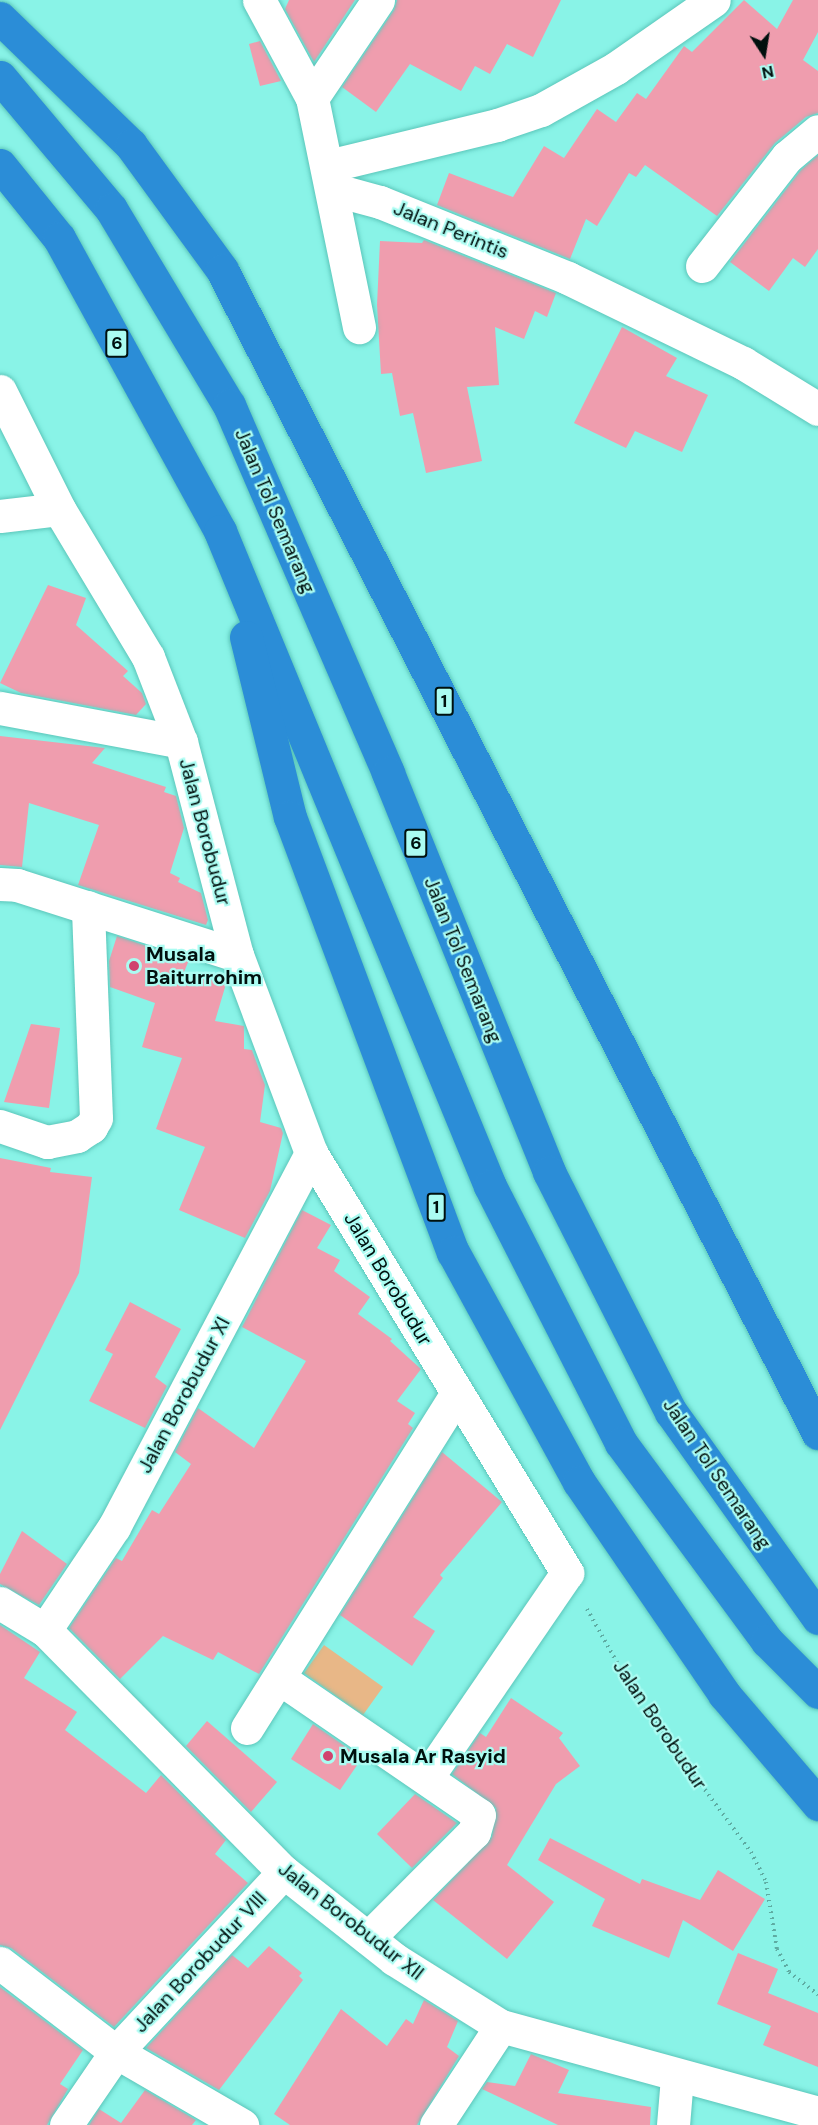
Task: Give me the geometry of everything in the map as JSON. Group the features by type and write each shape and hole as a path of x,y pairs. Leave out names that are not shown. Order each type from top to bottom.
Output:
{"highway":[{"name":"1","path":"0,18 131,145 222,270 818,1433"},
{"name":"Jalan Tol Semarang","path":"0,77 111,209 229,405 388,773 549,1172 671,1412 818,1617"},
{"name":"6","path":"0,165 59,238 220,531 490,1186 621,1443 767,1641 818,1692"},
{"name":"1","path":"220,531 290,817 453,1252 579,1482 724,1694 818,1804"}],"street":[{"path":"259,0 312,98 330,178 339,242 359,327"},
{"path":"312,98 378,0"},
{"path":"330,178 541,110 616,68 714,0"},
{"path":"702,266 787,158 818,131"},
{"name":"Jalan Perintis","path":"330,178 380,202 568,278 743,363 818,409"},
{"name":"Jalan Borobudur","path":"0,391 59,509 148,657 181,742 237,955 311,1153 567,1573"},
{"path":"0,516 59,509"},
{"path":"0,708 181,742"},
{"path":"0,884 17,885 88,906 237,955"},
{"path":"0,1126 47,1142 76,1136 91,1127 96,1118 88,906"},
{"name":"Jalan Borobudur XI","path":"45,1630 114,1527 311,1153"},
{"path":"246,1728 364,1537 457,1393"},
{"path":"428,1776 567,1573"},
{"name":"Jalan Borobudur XII","path":"0,1603 45,1630 284,1872 368,1938 501,2026 677,2077 818,2113"},
{"path":"279,1678 428,1776 476,1811 480,1821 368,1938"},
{"name":"Jalan Borobudur VIII","path":"116,2052 284,1872"},
{"name":"Jalan Borobudur VIII","path":"0,1963 116,2052 242,2125"},
{"path":"436,2125 501,2026"},
{"path":"66,2125 116,2052"},
{"path":"673,2125 677,2077"}],"path":[{"name":"Jalan Borobudur","path":"567,1573 637,1698 752,1852 766,1882 777,1949 789,1972 818,1995"}],"shaded area":[{"path":"324,1645 383,1687 363,1715 304,1673"}],"building":[{"path":"289,0 355,0 314,62 285,9"},
{"path":"397,0 561,0 533,57 507,44 490,74 475,66 461,91 410,64 376,112 342,87 394,10"},
{"path":"744,0 777,29 793,0 818,0 818,32 803,60 818,71 818,113 806,117 775,143 717,216 645,165 636,177 629,173 597,226 586,219 570,259 437,205 449,173 513,197 544,146 564,158 597,109 616,122 637,93 646,99 684,46 692,52"},
{"path":"260,41 281,81 260,86 249,44"},
{"path":"818,155 818,249 805,267 793,258 769,291 730,262 801,170"},
{"path":"424,240 556,293 547,317 535,311 524,339 495,327 499,385 467,387 482,461 426,473 413,413 400,416 392,373 381,374 377,305 380,241 422,243"},
{"path":"622,327 677,358 666,376 708,395 682,452 635,431 626,448 574,423"},
{"path":"48,585 86,598 76,625 128,671 123,676 142,693 146,704 136,715 21,693 0,683"},
{"path":"0,736 105,748 92,763 166,787 164,792 176,796 184,828 170,873 180,878 178,882 201,893 208,920 206,925 78,885 99,825 29,803 22,867 0,865"},
{"path":"117,936 189,960 184,972 226,984 215,1021 244,1026 244,1049 252,1050 265,1085 260,1122 281,1128 283,1133 270,1191 245,1238 179,1210 205,1147 156,1129 182,1058 142,1047 155,1003 110,987 109,961"},
{"path":"31,1024 60,1028 49,1108 4,1102"},
{"path":"0,1158 51,1168 50,1172 92,1177 79,1273 0,1430"},
{"path":"302,1210 331,1225 317,1248 340,1260 334,1271 370,1297 358,1314 392,1339 390,1341 421,1369 397,1401 415,1413 408,1424 413,1428 259,1674 218,1652 213,1660 163,1636 120,1679 69,1628 116,1558 122,1561 152,1510 159,1514 191,1464 175,1452 198,1408 254,1448 306,1361 242,1327"},
{"path":"130,1302 181,1329 155,1377 167,1386 145,1428 89,1401 113,1354 105,1350"},
{"path":"442,1452 502,1502 440,1575 443,1578 413,1617 435,1631 412,1666 340,1615"},
{"path":"22,1531 67,1564 39,1605 0,1584 0,1574"},
{"path":"0,1625 40,1652 24,1678 77,1712 65,1730 146,1793 161,1775 226,1840 215,1854 248,1883 114,2027 11,1948 0,1945"},
{"path":"511,1698 563,1733 559,1738 580,1766 556,1784 507,1865 554,1902 507,1959 433,1900 492,1837 496,1808 452,1774 480,1733 486,1737"},
{"path":"207,1721 277,1782 251,1812 186,1746"},
{"name":"Musala Ar Rasyid","path":"313,1724 362,1758 340,1790 291,1759"},
{"path":"415,1794 457,1823 412,1868 377,1834"},
{"path":"550,1838 640,1884 642,1879 700,1900 718,1870 765,1899 733,1951 683,1920 669,1958 592,1926 605,1899 538,1860"},
{"path":"269,1946 302,1973 299,1976 303,1980 219,2090 146,2048 232,1955 248,1968"},
{"path":"738,1953 778,1969 768,1993 818,2013 818,2067 763,2045 771,2026 717,2004"},
{"path":"0,1987 83,2050 60,2084 68,2089 47,2125 0,2125"},
{"path":"424,2000 458,2021 447,2047 459,2056 417,2125 290,2125 274,2114 341,2009 387,2046 406,2019 413,2024"},
{"path":"531,2054 569,2070 558,2093 651,2107 650,2125 558,2125 482,2089 487,2082 515,2086"},
{"path":"145,2090 196,2120 192,2125 89,2125 99,2109 121,2123"}],"place":[{"name":"Musala Baiturrohim","path":"134,966"},
{"name":"Musala Ar Rasyid","path":"328,1756"}]}
